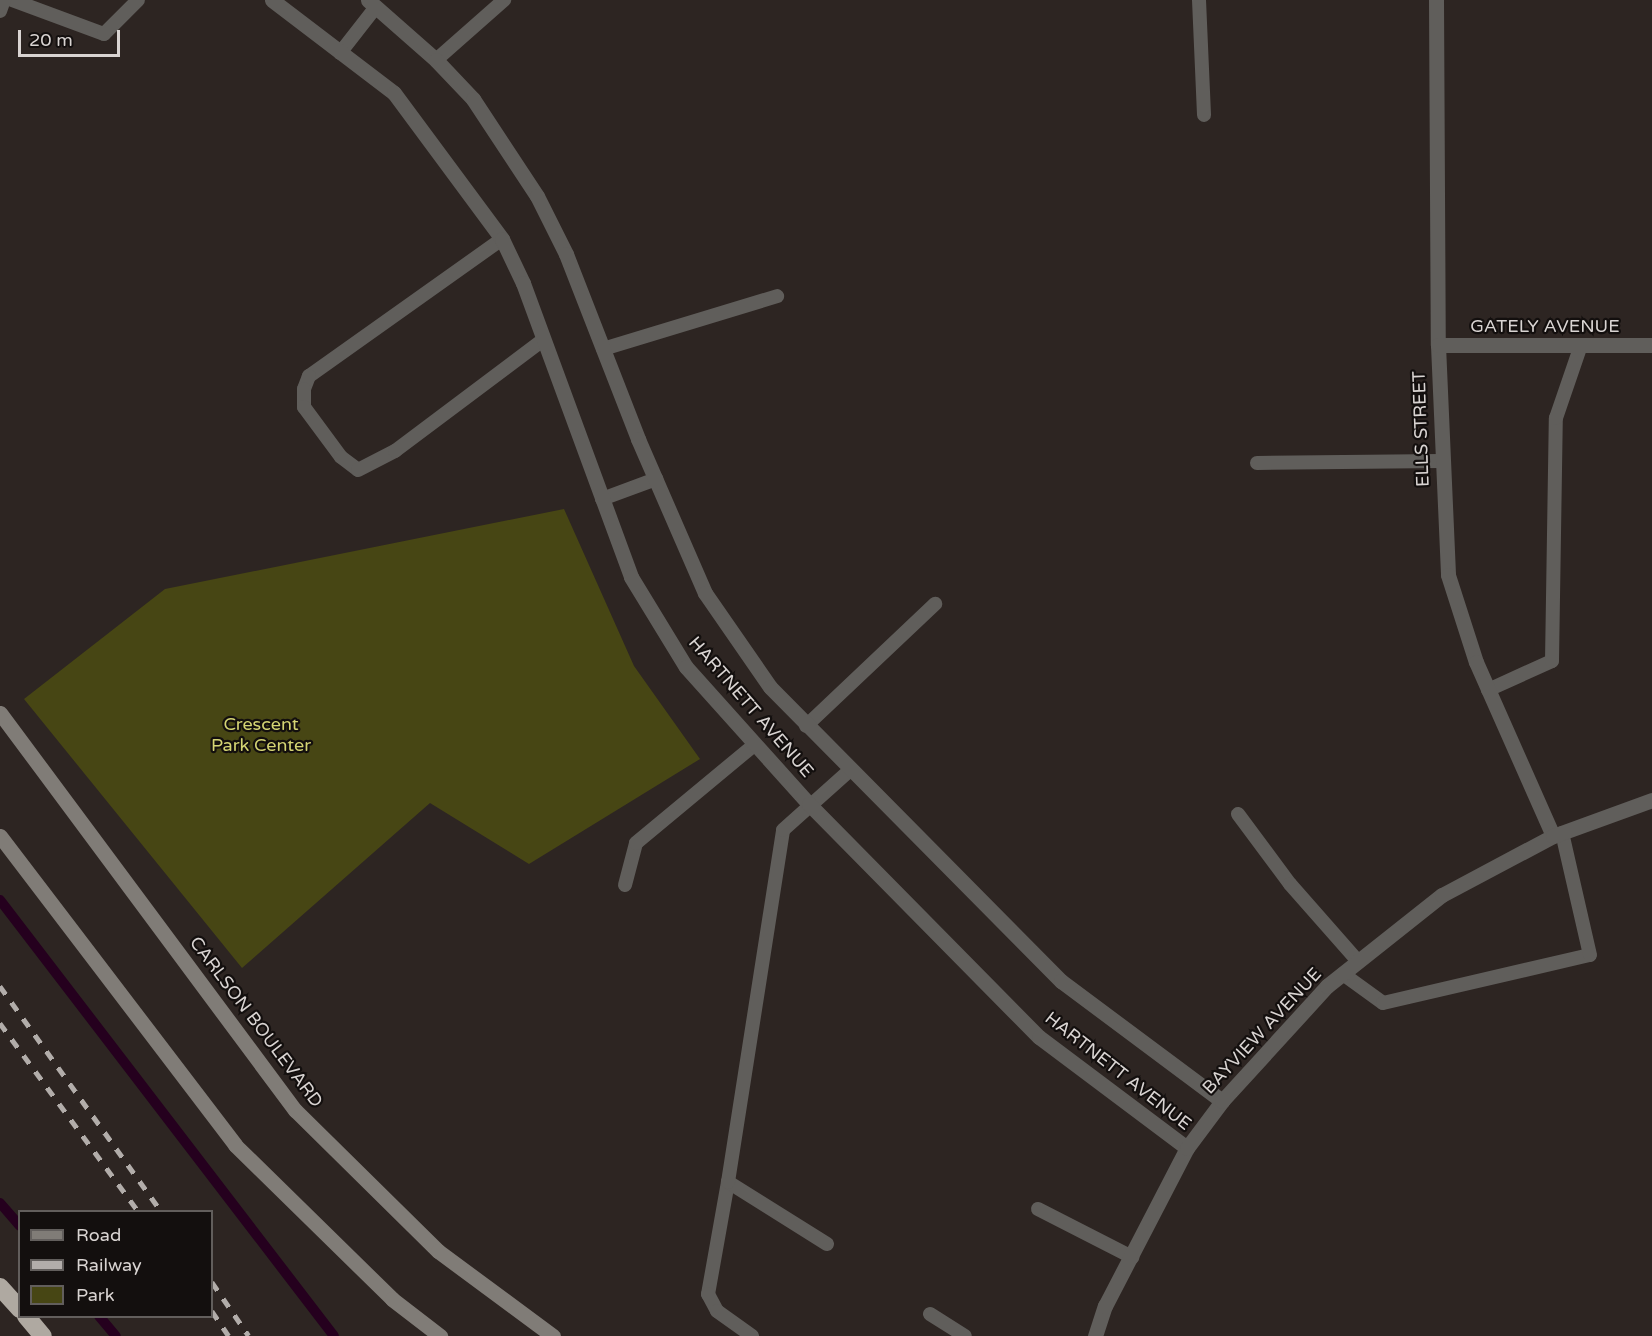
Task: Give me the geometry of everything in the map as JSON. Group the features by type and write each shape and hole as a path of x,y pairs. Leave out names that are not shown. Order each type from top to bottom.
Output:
{"highway":[{"path":"0,1287 18,1307"},
{"path":"27,1318 44,1336"}],"main road":[{"name":"CARLSON BOULEVARD","path":"0,713 295,1110 438,1251 553,1336"},
{"path":"0,836 235,1145 392,1299 440,1336"}],"street":[{"name":"HARTNETT AVENUE","path":"272,0 394,93 412,113 502,239 544,339 631,577 686,667 809,804 1039,1037 1187,1148"},
{"name":"ELLS STREET","path":"1436,0 1437,345 1448,574 1454,603 1488,690 1558,835"},
{"name":"HARTNETT AVENUE","path":"372,4 436,60 473,99 537,196 566,254 656,479 705,593 770,687 806,726 1062,981 1222,1101"},
{"name":"GATELY AVENUE","path":"1437,345 1652,345"},
{"name":"BAYVIEW AVENUE","path":"1095,1336 1105,1306 1187,1148 1222,1101 1327,986 1442,895 1558,835 1652,800"}],"lane":[{"path":"0,11 4,0"},
{"path":"12,0 104,34 138,0"},
{"path":"436,60 504,0"},
{"path":"1200,0 1204,115"},
{"path":"340,52 372,4"},
{"path":"502,239 309,376 304,389 304,407 341,457 358,470 395,451 544,339"},
{"path":"603,349 777,296"},
{"path":"1488,690 1551,662 1556,418 1581,345"},
{"path":"1257,463 1441,461"},
{"path":"602,499 656,479"},
{"path":"806,726 935,604"},
{"path":"625,885 636,843 754,745"},
{"path":"752,1336 717,1311 708,1294 728,1182 783,830 809,804 850,770"},
{"path":"1238,814 1290,884 1358,961"},
{"path":"1343,974 1383,1003 1590,956 1558,835"},
{"path":"728,1182 827,1244"},
{"path":"1038,1209 1132,1257"},
{"path":"930,1314 965,1336"}],"green space":[{"name":"Crescent Park Center","path":"564,509 634,666 700,759 529,864 430,803 242,968 24,699 165,589"}],"waterway":[{"path":"0,900 334,1336"},
{"path":"0,1203 18,1224"},
{"path":"101,1318 116,1336"}],"railway":[{"path":"0,986 161,1210"},
{"path":"0,1023 138,1210"},
{"path":"213,1283 249,1336"},
{"path":"213,1312 229,1336"}]}
